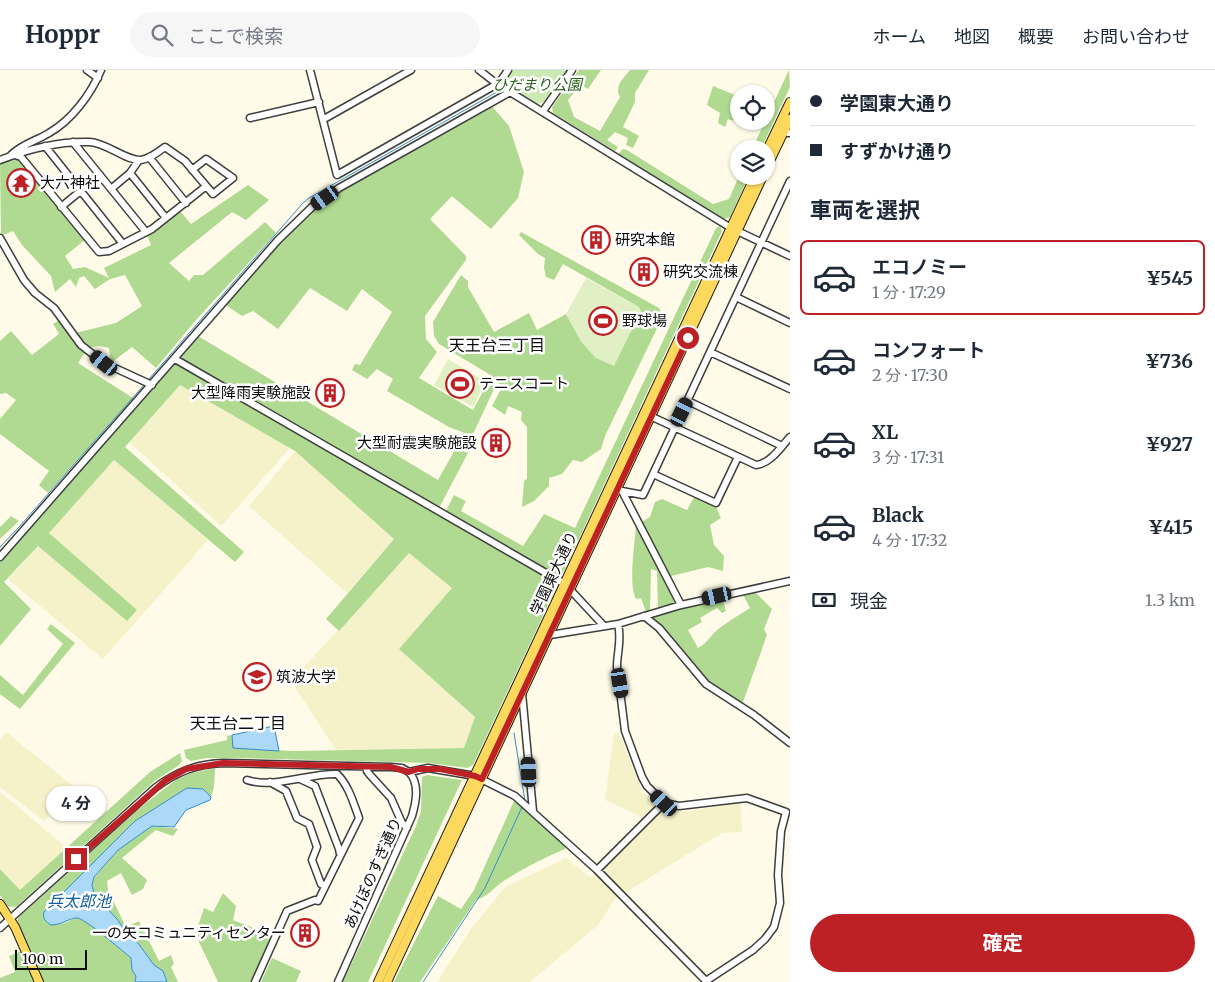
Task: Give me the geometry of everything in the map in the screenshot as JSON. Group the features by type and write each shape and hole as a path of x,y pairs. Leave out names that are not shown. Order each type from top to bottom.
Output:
{"main road":[{"path":"772,140 790,102"},
{"path":"775,150 790,118"},
{"name":"学園東大通り","path":"734,230 752,185"},
{"name":"学園東大通り","path":"378,982 478,777 734,230 758,185"},
{"name":"学園東大通り","path":"387,982 478,777 550,635 567,586 620,490 647,415"},
{"path":"0,904 10,919 39,982"}],"street":[{"path":"87,70 98,78"},
{"path":"12,155 18,148 50,133 61,124 82,102 102,70"},
{"path":"310,70 337,175 497,84 508,70"},
{"path":"324,119 411,70"},
{"path":"480,70 497,84 734,230 790,256"},
{"path":"543,111 572,70"},
{"path":"0,557 278,240 312,207 339,188 510,92"},
{"path":"250,118 319,102"},
{"path":"0,160 46,146 73,142 91,142 104,145 139,160"},
{"path":"73,142 146,232"},
{"path":"46,146 123,244"},
{"path":"111,189 130,173 139,160 149,157 165,147 184,161 213,194 233,178 206,159 192,170"},
{"path":"12,155 20,156 99,252 109,252 152,229 205,187"},
{"path":"149,157 186,203"},
{"path":"130,173 166,218"},
{"path":"61,207 100,175"},
{"path":"620,490 643,495 790,181"},
{"path":"0,238 24,280 35,293 54,308 82,345 104,363 152,385"},
{"path":"736,298 790,323"},
{"path":"710,352 790,389"},
{"path":"175,359 567,586 604,626"},
{"path":"688,401 782,446"},
{"path":"647,415 738,457 760,465 768,460 790,438"},
{"path":"653,474 716,503 738,457"},
{"path":"620,490 681,605"},
{"path":"550,635 618,624 681,605 790,581"},
{"path":"644,616 659,628 706,684 754,715 790,743"},
{"path":"0,928 155,788 186,769 223,763 391,767 409,772 428,768 478,777 515,796 597,870 707,982 753,950 765,939 774,926 780,903 778,875 781,831 786,812 747,798 680,806 664,803 644,781 625,732 617,667 621,641 618,624"},
{"path":"522,692 533,811"},
{"path":"368,771 391,798 402,823 407,828"},
{"name":"あけぼのすぎ通り","path":"338,982 407,828 414,807 416,787 414,778 409,772"},
{"path":"247,780 256,783 337,774 348,787 359,818 318,901 315,900 287,911 256,982"},
{"path":"300,778 315,786 340,854"},
{"path":"270,782 286,791 297,818 309,824 318,848 312,860 321,884 325,886"},
{"path":"597,870 664,803"}],"shaded area":[{"path":"180,385 290,448 221,526 129,442"},
{"path":"295,451 394,539 347,593 249,506"},
{"path":"114,460 208,540 103,659 8,579 38,546 127,620 137,611 49,533"},
{"path":"409,553 452,588 399,649 475,717 464,748 336,750 291,681"},
{"path":"6,732 72,785 73,788 44,821 0,787 0,740"},
{"path":"614,733 620,735 643,793 651,802 682,812 741,803 742,832 722,833 615,899 598,925 530,982 437,982 471,929 505,887 566,858 591,878 648,820 605,800"},
{"path":"0,792 67,848 20,890 0,869"}],"green space":[{"name":"ひだまり公園","path":"511,70 567,70 544,102 537,104 504,83 504,79"},
{"path":"579,70 601,70 588,89 580,85 568,100 574,117 600,131 620,97 618,89 625,76 630,70 649,70 635,93 635,102 623,127 639,136 633,148 626,145 628,138 615,132 607,140 618,147 615,151 553,113 552,107"},
{"path":"789,70 790,87 775,119 775,100"},
{"path":"713,86 730,93 730,120 728,119 725,127 718,123 720,113 707,105"},
{"path":"491,105 509,126 524,172 518,198 491,229 452,196 430,219 466,256 466,260 425,316 426,339 437,352 419,378 473,410 488,382 495,387 474,432 470,435 449,427 387,391 393,379 377,369 367,379 352,370 355,364 360,365 392,312 362,289 347,311 310,288 278,329 253,311 242,316 226,305 300,220 328,197"},
{"path":"761,130 770,130 765,140 756,140"},
{"path":"623,149 627,150 713,204 729,199 735,185 745,185 730,217 724,219 618,154"},
{"path":"12,158 19,159 86,239 65,256 73,269 85,267 109,278 104,268 151,245 147,235 180,211 191,224 248,185 269,200 246,220 232,212 169,263 189,281 194,275 203,275 265,222 276,233 196,320 156,368 132,347 111,363 109,348 99,346 88,348 78,363 133,398 48,493 39,485 49,471 0,434 0,419 16,400 6,393 0,394 0,341 11,331 32,355 59,334 53,324 59,320 71,334 116,323 142,306 125,275 110,279 95,289 84,276 79,278 76,287 70,279 55,292 51,276 22,245 13,231 1,236 0,163"},
{"path":"720,226 722,231 563,573 557,576 446,511 454,495 466,501 461,511 523,546 544,514 575,528 716,228"},
{"path":"521,232 659,308 663,316 605,436 601,449 582,462 573,460 562,474 549,478 549,486 534,501 522,507 524,481 527,479 527,427 521,420 522,412 508,406 505,415 492,406 502,387 492,376 439,344 434,336 433,322 461,275 468,281 468,287 494,332 529,313 537,330 566,314 581,341 596,358 639,307 563,264 554,280 546,277 544,268 545,258 538,254 519,235"},
{"name":"野球場","path":"586,278 639,307 641,311 614,366 596,358 581,341 566,314"},
{"path":"198,336 438,480 456,448 468,453 439,508 182,359 181,356"},
{"name":"テニスコート","path":"448,359 486,382 473,407 434,385"},
{"path":"174,364 180,364 554,581 556,588 473,765 467,768 430,763 234,758 207,758 191,761 186,758 184,750 227,740 227,736 232,735 234,748 293,751 464,748 475,717 399,649 452,588 409,553 339,631 326,619 394,539 295,451 180,385 125,447 244,552 235,562 114,460 49,533 137,610 127,621 38,546 4,582 31,609 0,646 0,561"},
{"path":"696,494 715,505 721,518 710,525 714,545 724,556 723,571 708,567 671,576 678,603 658,609 657,571 651,569 650,611 646,612 641,598 636,599 632,584 636,525 650,517 655,502 662,499 687,510"},
{"path":"11,516 19,521 0,539 0,527"},
{"path":"753,590 772,609 764,629 767,635 742,705 706,681 651,618 683,606 722,598 726,611 722,613 717,608 700,618 702,622 688,630 698,648 721,627 750,608 742,593"},
{"path":"51,624 75,643 20,709 0,694 0,675 23,695 63,644 47,629"},
{"path":"180,753 182,761 178,766 157,779 16,907 7,906 0,895 0,869 20,890 150,772"},
{"path":"215,768 214,787 211,797 203,789 187,788 135,821 79,879 53,901 43,916 46,922 51,925 65,923 78,918 88,923 131,958 132,970 136,976 135,982 44,982 18,924 18,918 133,813 177,779 192,773"},
{"path":"427,775 462,780 368,982 343,982 416,826 421,811 422,777"},
{"path":"514,801 534,815 565,845 565,849 519,871 484,897 476,900 420,982 394,982 438,896 461,909 474,890"},
{"path":"152,826 178,829 173,836 156,830 122,858 147,880 143,889 132,895 121,873 107,881 108,890 127,927 139,921 159,961 171,955 174,964 171,967 178,982 167,982 163,971 154,965 138,943 100,902 94,893 92,885 94,878 118,850"},
{"path":"223,893 236,906 233,920 271,935 253,982 218,982 199,942 197,929 204,908 213,912"},
{"path":"22,951 34,982 0,982 0,978 15,972 9,956"},
{"path":"272,958 301,971 296,982 261,982"}],"water":[{"path":"274,726 279,751 233,748 232,735"},
{"name":"兵太郎池","path":"187,788 203,789 211,797 210,800 186,810 174,827 152,826 118,850 94,877 92,885 94,893 126,932 138,943 154,965 163,971 167,982 135,982 136,976 132,970 131,958 95,929 77,918 51,925 45,920 44,912 135,821"}],"waterway":[{"path":"149,379 309,198 497,92"},
{"path":"0,547 144,385"},
{"path":"514,733 525,801"},
{"path":"423,982 485,888 522,807"}],"place":[{"name":"大六神社","path":"21,183"},
{"name":"研究本館","path":"596,240"},
{"name":"研究交流棟","path":"644,272"},
{"name":"野球場","path":"603,321"},
{"name":"テニスコート","path":"460,384"},
{"name":"大型降雨実験施設","path":"330,393"},
{"name":"大型耐震実験施設","path":"496,443"},
{"name":"筑波大学","path":"257,677"},
{"name":"一の矢コミュニティセンター","path":"305,933"}],"district":[{"name":"天王台三丁目","path":"497,345"},
{"name":"天王台二丁目","path":"238,723"}],"route":[{"path":"76,859 155,788 175,774 195,766 223,763 398,767 409,772 428,768 475,776 482,779 688,338"}]}
